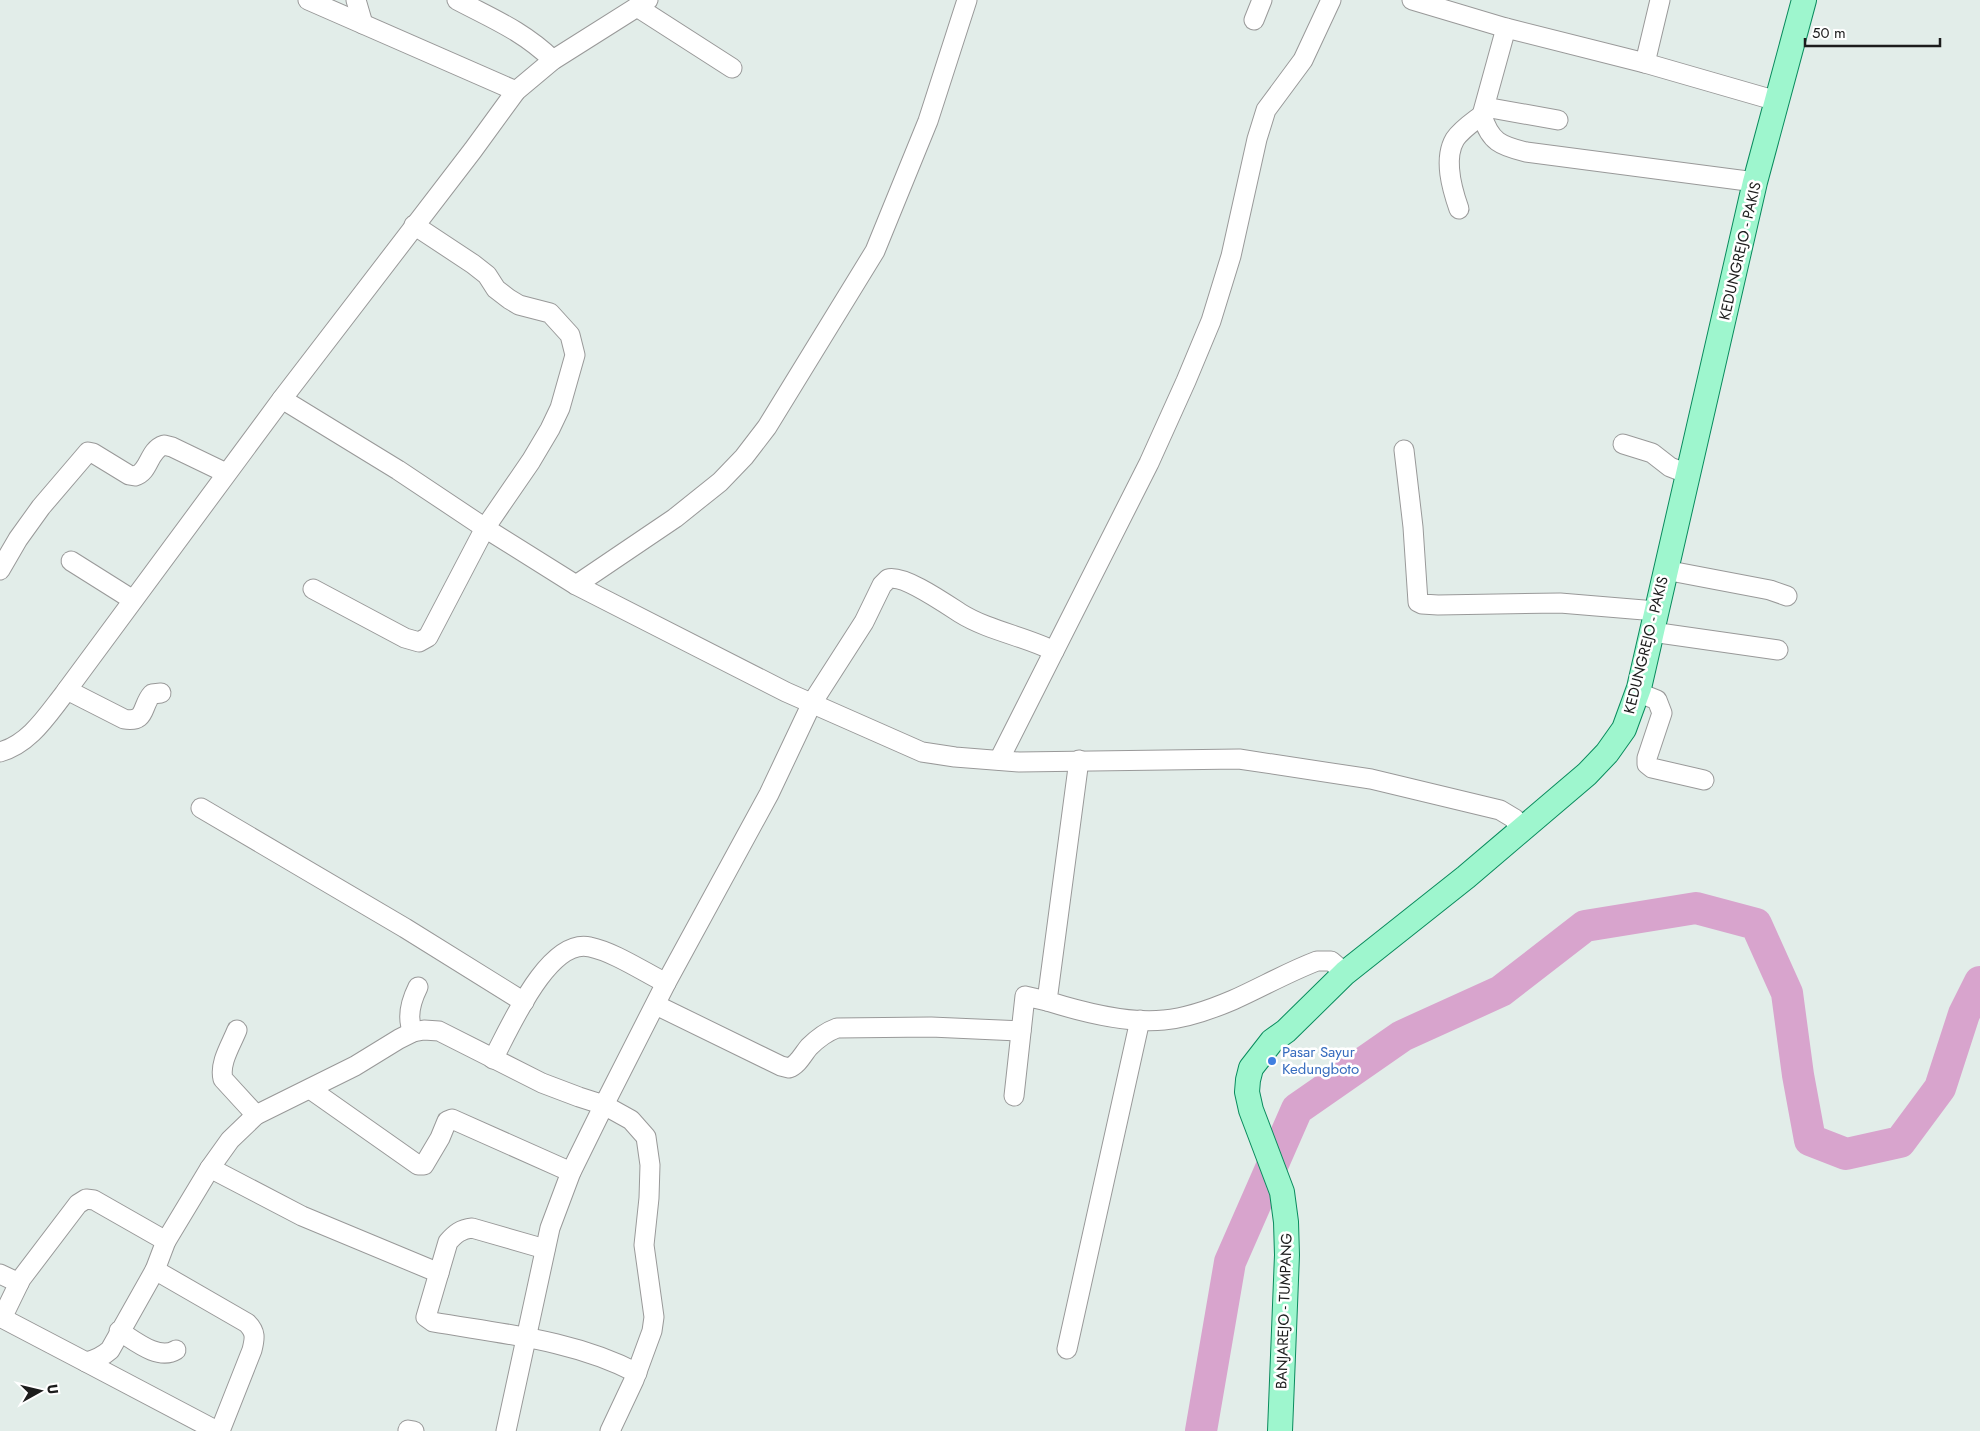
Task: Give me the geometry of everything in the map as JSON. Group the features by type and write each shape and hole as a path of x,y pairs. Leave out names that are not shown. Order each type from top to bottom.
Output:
{"main road":[{"name":"KEDUNGREJO - PAKIS","path":"1282,1192 1251,1110 1248,1080 1251,1068 1272,1041 1286,1031 1345,973 1466,877 1566,794 1607,753 1624,729 1637,692 1654,622 1755,182 1804,0"},
{"name":"BANJAREJO - TUMPANG","path":"1280,1431 1288,1256 1282,1192"}],"street":[{"path":"308,0 516,91"},
{"path":"356,0 363,24"},
{"path":"457,0 504,23 524,36 553,60"},
{"path":"576,585 675,518 720,482 744,457 768,427 875,251 928,121 967,0"},
{"path":"1254,20 1262,0"},
{"path":"1008,761 1054,651 1149,464 1210,321 1231,256 1256,139 1266,110 1303,60 1331,0"},
{"path":"1412,0 1506,28 1645,63 1777,101"},
{"path":"1645,63 1660,0"},
{"path":"0,752 11,749 21,743 35,731 68,690 282,398 473,150 516,91 553,60 642,3 732,68"},
{"path":"1506,28 1483,111 1486,126 1499,144 1526,152 1755,182"},
{"path":"1483,111 1558,120"},
{"path":"1459,209 1450,174 1452,148 1454,140 1483,111"},
{"path":"313,589 405,638 419,642 428,637 485,528 531,461 550,429 560,408 574,366 574,347 570,335 550,312 519,305 496,289 487,275 473,264 414,225"},
{"path":"282,398 398,470 485,528 576,585 786,692 922,752 955,757 1008,761 1238,760 1335,773 1371,779 1500,810 1515,819 1518,832"},
{"path":"1623,444 1652,453 1670,467 1688,474"},
{"path":"0,570 18,539 41,507 88,452 135,476 142,472 154,452 164,445 172,447 226,474"},
{"path":"1404,450 1413,527 1417,598 1422,604 1560,603 1778,650"},
{"path":"71,561 133,600"},
{"path":"1665,570 1770,590 1787,596"},
{"path":"506,1431 550,1228 572,1172 666,983 769,794 812,703 864,622 885,581 890,578 903,581 936,597 979,623 1035,641 1054,651"},
{"path":"68,690 124,719 130,720 141,716 148,698 152,694 161,693"},
{"path":"1637,692 1656,700 1662,713 1647,758 1647,764 1652,768 1704,780"},
{"path":"1048,1001 1079,760"},
{"path":"201,808 405,928 524,1002"},
{"path":"494,1060 532,988 557,957 574,948 588,946 602,951 666,983"},
{"path":"1014,1096 1025,996 1082,1012 1140,1020 1168,1020 1200,1012 1233,1000 1317,961 1331,961 1345,973"},
{"path":"413,1032 410,1026 410,1008 418,987"},
{"path":"656,1004 781,1066 789,1068 796,1065 815,1042 837,1028 931,1027 1021,1032"},
{"path":"1067,1349 1140,1020"},
{"path":"237,1030 222,1066 223,1079 256,1115"},
{"path":"86,1362 98,1360 110,1350 155,1270 166,1240 210,1168 230,1140 256,1115 310,1090 413,1032 424,1030 439,1031 542,1083 579,1098 604,1105 631,1120 646,1137 650,1165 644,1245 654,1317 652,1331 637,1373 610,1431"},
{"path":"310,1090 418,1165 424,1165 440,1138 447,1121 452,1119 572,1172"},
{"path":"210,1168 302,1216 439,1273"},
{"path":"155,1270 248,1323 254,1330 255,1338 252,1350 218,1431 1,1318 19,1283 78,1204 86,1199 94,1200 166,1240"},
{"path":"545,1249 472,1228 464,1229 454,1234 448,1242 426,1318 433,1322 575,1347 616,1362 637,1373"},
{"path":"0,1274 19,1283"},
{"path":"119,1331 151,1350 167,1353 176,1350"}],"waterway":[{"path":"1201,1431 1230,1262 1297,1109 1402,1036 1501,991 1585,926 1696,908 1756,924 1787,993 1798,1075 1810,1140 1846,1154 1900,1142 1940,1088 1964,1014 1980,982"}],"place":[{"name":"Pasar Sayur Kedungboto","path":"1272,1061"}]}
